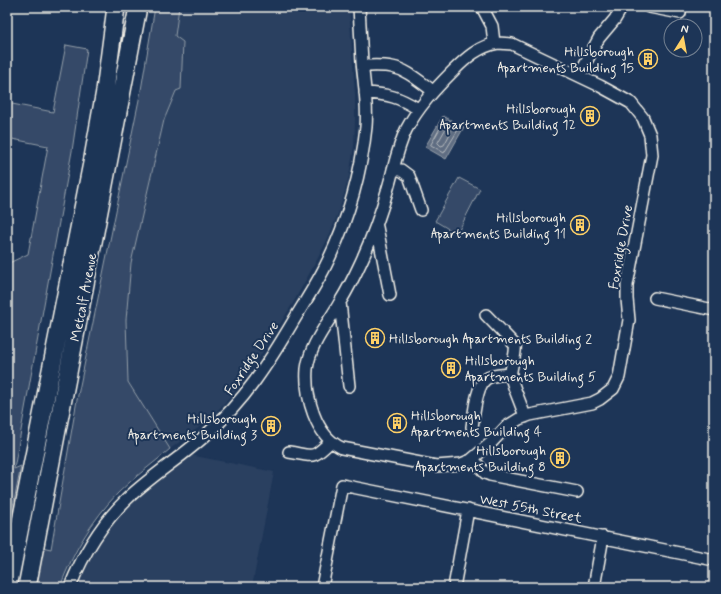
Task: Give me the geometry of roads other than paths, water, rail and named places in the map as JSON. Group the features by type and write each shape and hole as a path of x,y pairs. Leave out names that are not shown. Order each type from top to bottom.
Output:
{"highway":[{"name":"Metcalf Avenue","path":"8,587 93,158 105,91 116,7"},
{"name":"Metcalf Avenue","path":"27,587 138,7"}],"street":[{"name":"Foxridge Drive","path":"70,587 87,551 108,520 128,498 205,436 236,406 259,376 324,269 346,219 358,176 365,137 367,114 359,7"},
{"path":"482,7 492,26 494,43"},
{"path":"580,75 600,38 615,19 622,7"},
{"path":"649,7 680,13"},
{"name":"Foxridge Drive","path":"502,42 512,44 580,75 631,103 643,118 650,135 652,149 650,166 627,285 629,320 619,377 615,386 606,395 592,403 525,416 506,427 473,459 461,464 436,466 342,448 331,441 319,427 314,415 308,392 307,370 310,357 315,344 358,269 377,226 397,153 418,110 433,91 473,52 494,43 502,42"},
{"path":"363,66 385,66 400,69 408,72 433,91"},
{"path":"365,93 396,97 418,110"},
{"path":"393,169 401,170 409,176 421,210"},
{"path":"377,226 390,295"},
{"path":"655,298 714,310"},
{"path":"340,302 350,386"},
{"path":"486,315 515,345 516,351 511,374 525,416"},
{"path":"472,427 479,390 482,383 494,376 511,374"},
{"path":"289,452 310,456 315,455 331,441"},
{"path":"473,459 485,473 490,475 577,492"},
{"name":"West 55th Street","path":"322,587 342,485 714,560"},
{"path":"454,587 468,510"},
{"path":"594,587 603,537"}],"water":[{"path":"443,116 464,127 446,159 425,147"}],"place":[{"name":"Hillsborough Apartments Building 15","path":"648,59"},
{"name":"Hillsborough Apartments Building 12","path":"590,116"},
{"name":"Hillsborough Apartments Building 11","path":"580,225"},
{"name":"Hillsborough Apartments Building 2","path":"375,338"},
{"name":"Hillsborough Apartments Building 5","path":"451,368"},
{"name":"Hillsborough Apartments Building 4","path":"397,423"},
{"name":"Hillsborough Apartments Building 3","path":"271,426"},
{"name":"Hillsborough Apartments Building 8","path":"560,458"}]}
